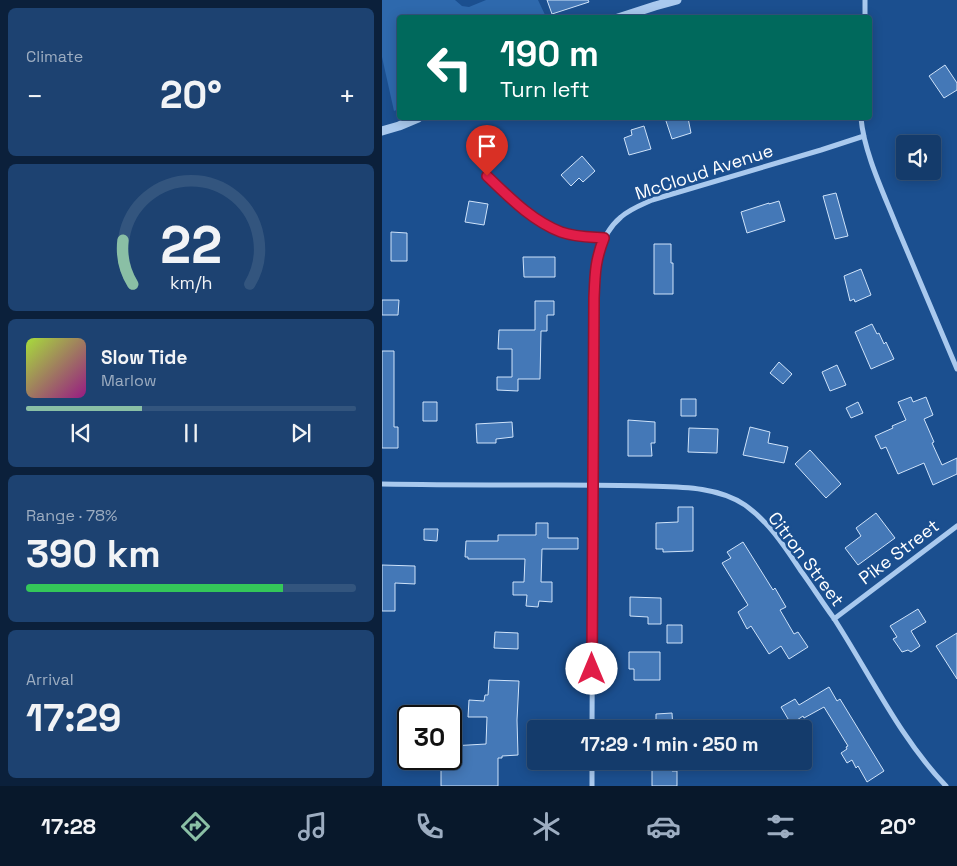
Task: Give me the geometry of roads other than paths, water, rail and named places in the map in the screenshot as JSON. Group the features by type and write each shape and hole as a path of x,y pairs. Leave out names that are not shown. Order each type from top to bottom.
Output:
{"street":[{"path":"627,15 678,0"},
{"path":"864,15 865,0"},
{"path":"382,132 413,120"},
{"path":"861,120 866,145 889,206 956,369"},
{"name":"McCloud Avenue","path":"592,720 595,272 604,238 621,216 652,200 864,136"},
{"name":"Citron Street","path":"382,484 594,485 696,489 714,492 744,504 769,526 781,541 834,619 900,728 925,762 946,786"},
{"name":"Pike Street","path":"834,619 956,526"},
{"path":"592,770 592,786"}],"lane":[{"path":"487,176 537,221 562,232 604,238"}]}
